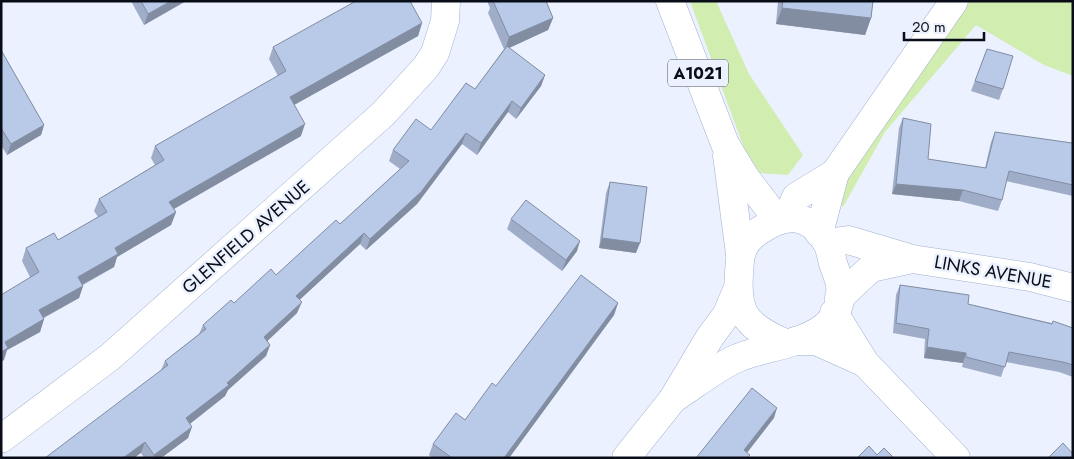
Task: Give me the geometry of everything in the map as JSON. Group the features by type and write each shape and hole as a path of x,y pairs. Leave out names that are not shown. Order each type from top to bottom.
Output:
{"street":[{"name":"GLENFIELD AVENUE","path":"1,439 110,357 383,114 413,82 435,53 445,22 446,1"},
{"name":"A1021","path":"670,1 726,144 745,177 782,218"},
{"path":"626,458 673,399 710,337 727,314 737,290 740,254 750,238 782,218 796,197 834,172 954,1"},
{"name":"A1021","path":"726,144 740,254"},
{"path":"823,238 834,172"},
{"path":"673,399 734,360 811,337 822,329 837,305 840,284 823,238 807,222 782,218"},
{"name":"LINKS AVENUE","path":"823,238 848,240 912,258 1030,277 1073,288"},
{"name":"LINKS AVENUE","path":"837,305 870,268 912,258"},
{"path":"737,290 743,311 753,326 760,332 791,342 816,341 865,363"},
{"path":"837,305 865,363 956,458"}],"green space":[{"path":"690,1 716,1 749,74 803,155 788,175 760,173 744,148"},
{"path":"969,1 1073,1 1073,76 1044,65 976,25 885,132 843,207 829,191"}],"building":[{"path":"141,1 171,1 148,14"},
{"path":"356,1 410,1 422,23 290,97 305,124 169,202 176,212 115,248 118,254 78,277 83,286 39,310 44,319 5,342 8,348 1,352 1,295 39,272 26,248 54,233 58,240 107,212 99,199 164,160 155,146 286,71 273,47"},
{"path":"493,1 546,1 553,18 509,37"},
{"path":"783,1 873,1 871,18 782,8"},
{"path":"507,46 545,75 521,108 512,101 481,143 466,133 421,192 370,239 364,233 296,296 302,302 264,337 270,345 227,383 229,385 186,418 192,427 154,455 145,442 123,458 45,458 168,365 165,361 206,329 203,325 231,300 234,303 271,269 276,275 336,220 340,224 409,161 393,150 416,119 431,130 466,83 475,89"},
{"path":"987,49 1013,56 1003,89 975,81"},
{"path":"1,50 44,125 11,144 1,128"},
{"path":"903,118 931,124 928,159 986,168 995,132 1072,143 1073,141 1073,185 1009,171 1002,200 963,190 896,184"},
{"path":"610,182 647,187 640,243 602,238"},
{"path":"526,200 580,241 566,260 511,219"},
{"path":"581,275 618,303 504,458 452,458 433,444 456,413 465,420 492,383 496,386"},
{"path":"900,285 969,295 968,304 1052,324 1053,321 1073,328 1073,365 1009,352 1005,367 966,357 966,353 927,347 929,329 896,323"},
{"path":"752,388 777,408 744,450 750,455 747,458 696,458"},
{"path":"1063,443 1073,454 1073,458 1048,458"},
{"path":"869,446 877,455 884,448 894,458 857,458"}]}
